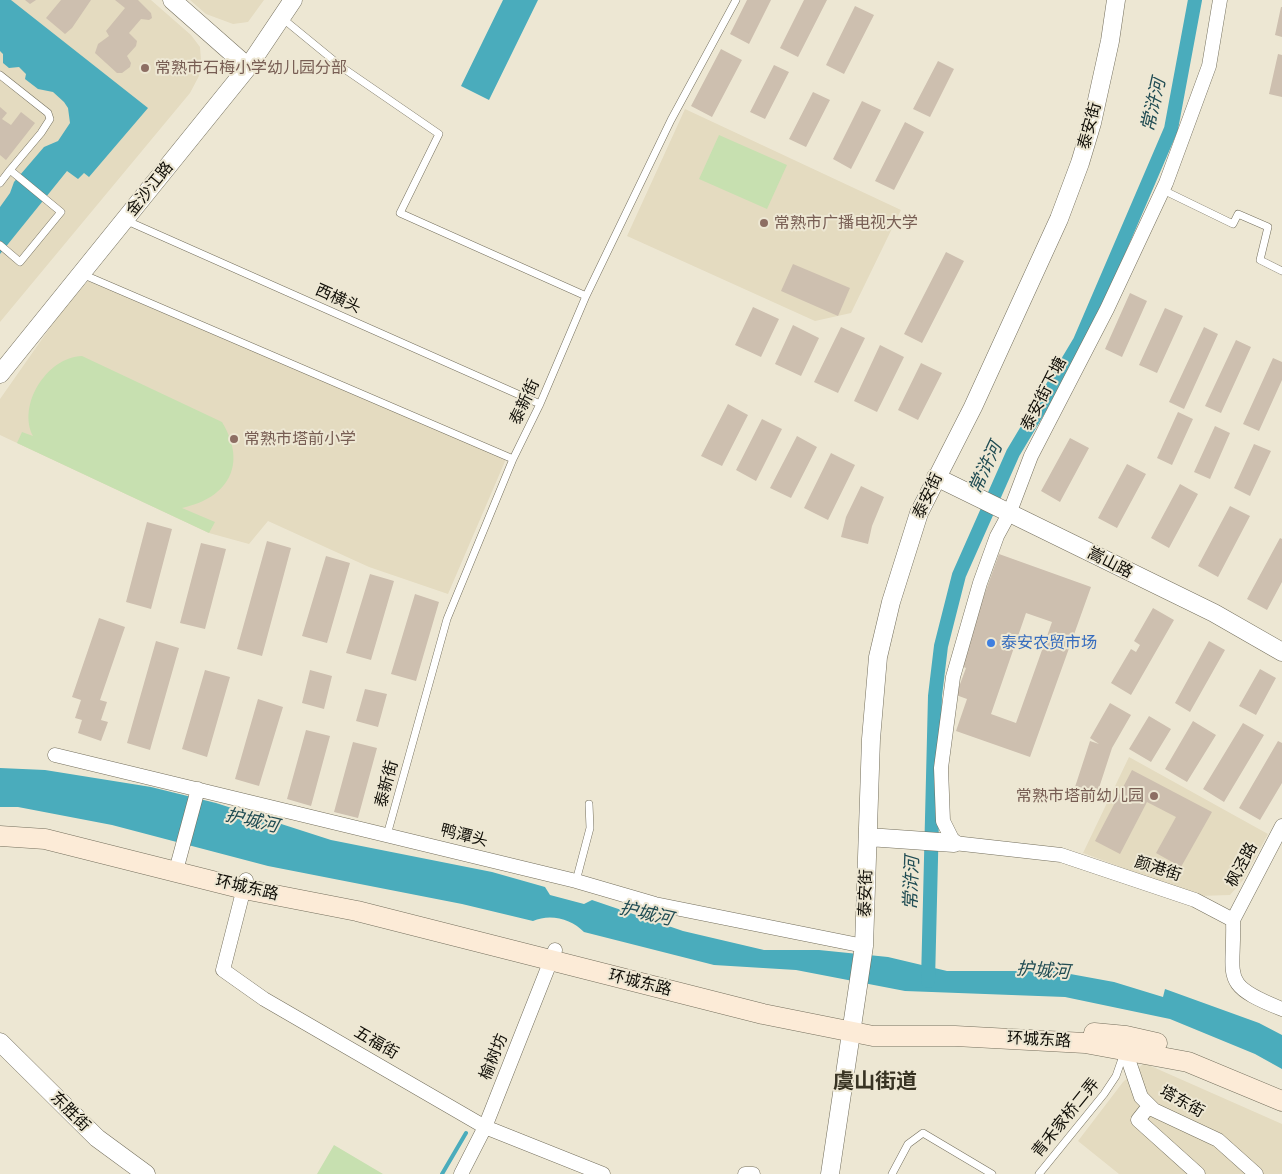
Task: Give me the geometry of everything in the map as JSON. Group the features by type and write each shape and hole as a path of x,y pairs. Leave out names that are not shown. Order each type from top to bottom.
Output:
{"main road":[{"name":"环城东路","path":"0,828 40,830 178,863 245,884"},
{"name":"环城东路","path":"0,836 45,839 746,999 853,1027 989,1025 1189,1052 1282,1091"},
{"name":"环城东路","path":"1125,1043 1188,1062 1276,1097 1282,1102"}],"street":[{"path":"172,0 248,68"},
{"name":"金沙江路","path":"0,374 248,68 293,0"},
{"name":"泰安街","path":"830,1174 864,946 871,739 878,657 891,602 908,543 936,477 973,407 1059,220 1080,164 1092,123 1110,41 1116,0"},
{"name":"泰安街下塘","path":"954,843 944,820 941,768 953,677 980,583 997,536 1009,514 1032,456 1107,309 1163,190 1209,66 1220,0"},
{"name":"嵩山路","path":"936,477 1214,613 1282,652"},
{"name":"鸭潭头","path":"55,755 576,881 655,904 864,946"},
{"path":"178,863 198,789"},
{"name":"枫泾路","path":"1233,920 1282,826"},
{"path":"868,837 954,843"},
{"name":"颜港街","path":"954,843 1061,855 1196,900 1233,920"},
{"name":"五福街","path":"245,884 224,970 264,999 485,1126 603,1174"},
{"path":"1233,920 1232,976 1241,988 1252,996 1282,1009"},
{"name":"榆树坊","path":"461,1174 485,1126 553,955"},
{"name":"东胜街","path":"0,1042 97,1138 146,1174"},
{"name":"塔东街","path":"1125,1043 1141,1097 1150,1106 1170,1119 1218,1140 1256,1174"},
{"path":"1150,1106 1138,1120 1198,1174"},
{"path":"745,1174 753,1174"}],"lane":[{"name":"泰新街","path":"387,835 447,619 513,459 540,404 586,296 671,120 736,0"},
{"path":"281,17 343,68 439,134 400,213 586,296"},
{"path":"0,75 48,113 50,119 41,133 0,183"},
{"path":"0,245 20,262 61,212 10,170"},
{"path":"1163,190 1232,224 1238,214 1268,227 1260,260 1282,271"},
{"name":"西横头","path":"125,220 540,404"},
{"path":"82,274 513,459"},
{"path":"576,881 590,828 589,804"},
{"name":"青禾家桥二弄","path":"1039,1174 1104,1094 1116,1076 1125,1043"},
{"path":"892,1174 908,1144 923,1133 992,1174"}],"shaded area":[{"path":"0,0 151,0 191,35 200,47 201,60 199,76 190,93 0,322"},
{"path":"190,0 264,0 248,22 233,24 206,14"},
{"name":"常熟市广播电视大学","path":"685,109 901,210 851,313 815,321 627,236"},
{"name":"常熟市塔前小学","path":"88,281 506,459 448,594 369,567 268,521 249,544 209,533 0,435 0,399 61,312"},
{"name":"常熟市塔前幼儿园","path":"1129,757 1268,834 1243,880 1230,895 1199,896 1083,853"},
{"path":"1144,1063 1282,1124 1282,1174 1119,1174 1078,1141 1123,1082"}],"green space":[{"path":"719,135 787,165 767,209 699,179"},
{"path":"82,356 222,422 230,438 233,452 233,465 229,477 222,488 211,496 182,508 215,522 209,533 17,443 22,432 33,436 29,424 29,411 32,397 38,385 57,365 69,358"},
{"path":"334,1145 383,1174 317,1174"}],"water":[{"path":"0,0 11,0 148,108 89,177 84,173 78,179 67,171 0,254 0,207 10,193 14,182 44,147 58,141 70,123 68,108 53,92 38,89 25,79 26,74 19,67 9,68 3,63 3,54 0,51"},
{"path":"503,0 538,0 489,100 461,86"},
{"name":"护城河","path":"0,768 45,770 151,787 216,803 331,840 492,872 545,887 550,895 584,904 592,900 683,931 764,950 819,950 888,957 947,971 1054,971 1114,982 1163,997 1165,989 1259,1023 1282,1035 1282,1069 1255,1054 1170,1019 1065,997 905,991 796,970 714,965 584,932 579,927 560,919 546,918 533,921 462,904 268,866 112,825 18,807 0,807"}],"building":[{"path":"25,0 36,0 30,4"},
{"path":"61,0 91,0 72,28 65,34 46,18"},
{"path":"115,0 138,0 151,13 152,18 149,20 141,19 129,33 137,41 136,46 127,56 131,63 130,67 122,73 117,73 95,53 98,44 109,36 106,31 125,8"},
{"path":"747,0 771,0 749,44 730,34"},
{"path":"804,0 827,0 798,57 780,48"},
{"path":"855,6 874,15 844,74 826,65"},
{"path":"1282,7 1282,37 1275,35"},
{"path":"721,49 742,60 712,117 691,106"},
{"path":"1278,54 1282,55 1282,97 1269,94"},
{"path":"938,61 954,69 930,117 913,109"},
{"path":"774,65 789,72 765,119 750,112"},
{"path":"813,92 830,100 806,147 789,139"},
{"path":"862,101 881,110 851,169 833,159"},
{"path":"0,107 7,113 2,119 11,125 21,112 35,123 6,160 0,155"},
{"path":"905,122 924,132 894,190 875,181"},
{"path":"946,252 964,261 922,343 904,334"},
{"path":"793,264 850,288 838,316 781,291"},
{"path":"1130,293 1147,301 1122,357 1105,349"},
{"path":"753,307 779,319 761,357 735,345"},
{"path":"1165,308 1183,316 1157,373 1139,365"},
{"path":"793,325 819,338 801,376 775,364"},
{"path":"841,327 865,338 838,393 814,382"},
{"path":"1204,327 1218,334 1184,409 1169,402"},
{"path":"1236,340 1251,347 1221,413 1205,406"},
{"path":"880,345 904,357 877,412 854,401"},
{"path":"1273,358 1282,362 1282,380 1259,431 1243,424"},
{"path":"921,363 942,373 918,420 898,410"},
{"path":"728,404 748,415 722,466 701,456"},
{"path":"1178,412 1193,419 1172,465 1157,458"},
{"path":"762,419 782,429 756,481 736,470"},
{"path":"1215,426 1230,433 1210,479 1194,472"},
{"path":"797,436 817,447 791,498 770,488"},
{"path":"1070,438 1089,448 1060,502 1041,491"},
{"path":"1254,444 1271,451 1250,496 1234,488"},
{"path":"831,453 855,465 828,520 804,508"},
{"path":"1127,464 1146,474 1117,528 1098,518"},
{"path":"1180,484 1198,494 1169,548 1151,538"},
{"path":"861,486 884,497 872,526 868,544 841,537 846,517"},
{"path":"1230,506 1250,516 1218,577 1198,566"},
{"path":"147,522 172,529 151,609 126,602"},
{"path":"1280,538 1282,539 1282,582 1267,610 1247,599"},
{"path":"267,541 291,548 262,656 237,649"},
{"path":"201,543 226,549 205,629 180,623"},
{"name":"泰安农贸市场","path":"999,554 1091,587 1030,757 956,731 967,699 956,695 966,668 959,665","holes":["1026,613 1052,622 1016,723 991,714"]},
{"path":"326,556 350,563 327,643 302,636"},
{"path":"370,574 394,581 371,660 346,653"},
{"path":"415,594 439,602 416,681 391,674"},
{"path":"1153,608 1174,620 1131,695 1111,683 1131,649 1136,652 1140,645 1134,641"},
{"path":"99,618 125,627 100,700 107,702 101,720 108,722 101,741 78,733 82,720 75,718 81,700 72,697"},
{"path":"156,641 179,648 150,750 127,743"},
{"path":"1209,641 1225,650 1190,712 1175,703"},
{"path":"1260,669 1276,678 1256,715 1239,706"},
{"path":"205,670 230,677 207,757 182,749"},
{"path":"310,670 332,676 324,709 302,703"},
{"path":"365,689 387,694 378,727 356,721"},
{"path":"258,699 283,707 259,786 235,779"},
{"path":"1110,703 1131,715 1112,748 1097,794 1075,787 1090,741 1099,744 1090,738"},
{"path":"1149,716 1171,729 1151,762 1129,749"},
{"path":"1193,721 1216,735 1187,782 1165,769"},
{"path":"1243,723 1264,735 1224,802 1203,789"},
{"path":"306,730 330,736 311,806 287,799"},
{"path":"1278,741 1282,743 1282,783 1260,820 1239,808"},
{"path":"353,742 377,748 358,818 334,812"},
{"path":"1132,770 1212,812 1181,867 1156,853 1176,817 1147,802 1120,854 1095,841"}],"waterway":[{"name":"常浒河","path":"928,981 935,696 941,646 959,575 1013,453 1080,341 1171,129 1195,0"},
{"path":"442,1174 466,1133"}],"place":[{"name":"常熟市石梅小学幼儿园分部","path":"145,68"},
{"name":"常熟市广播电视大学","path":"764,223"},
{"name":"常熟市塔前小学","path":"234,439"},
{"name":"泰安农贸市场","path":"991,643"},
{"name":"常熟市塔前幼儿园","path":"1154,796"}],"district":[{"name":"虞山街道","path":"875,1082"}]}
